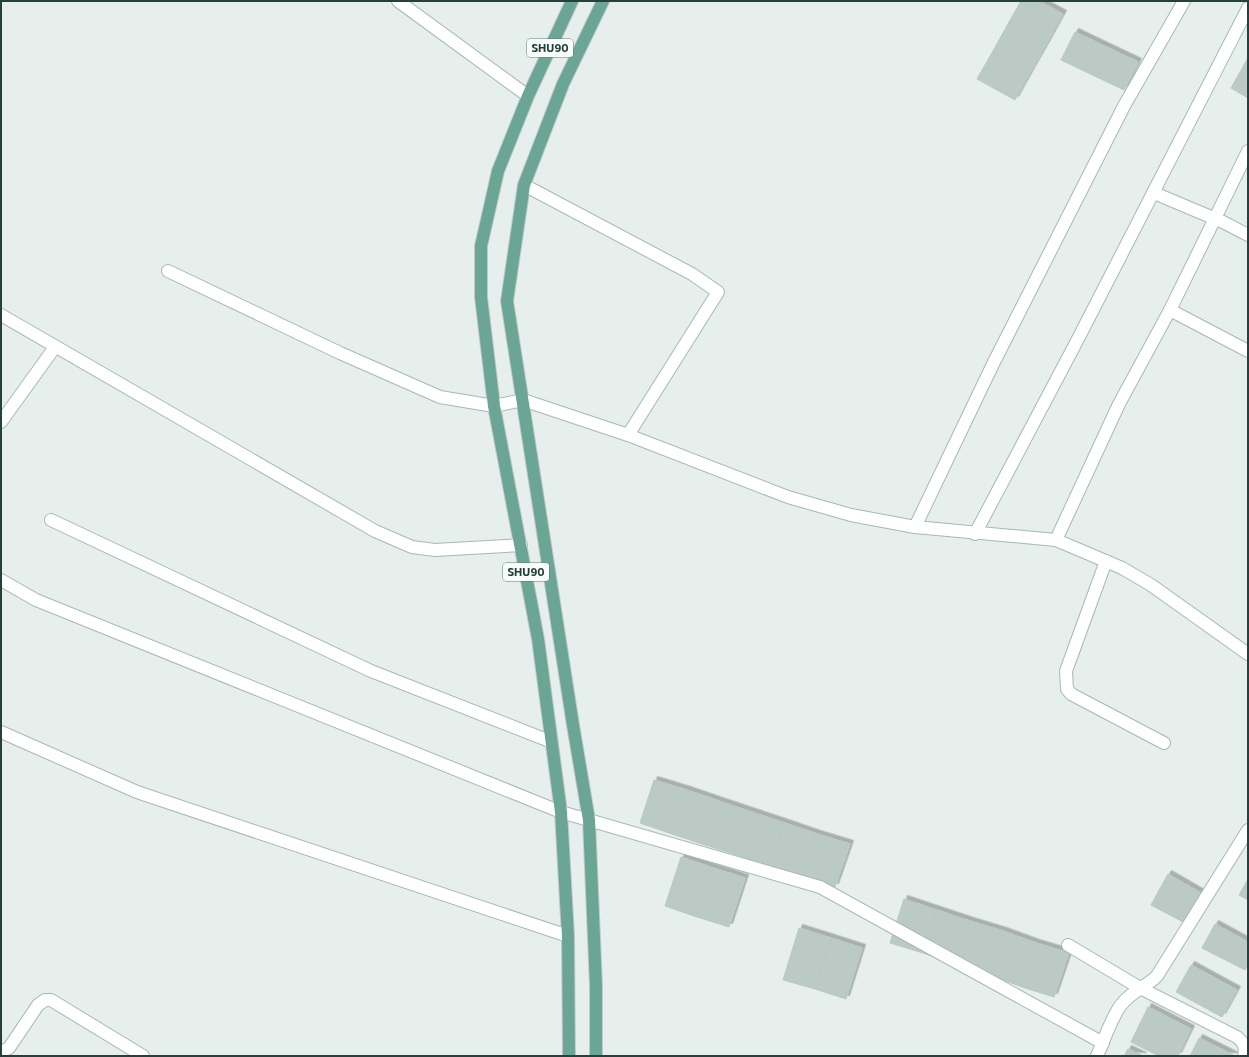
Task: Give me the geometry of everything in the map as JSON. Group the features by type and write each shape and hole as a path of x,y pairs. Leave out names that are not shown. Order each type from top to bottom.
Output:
{"main road":[{"name":"SHU90","path":"568,1056 568,936 561,812 538,639 494,406 481,297 481,246 498,171 528,96 572,1"},
{"path":"596,1056 596,986 589,820 507,301 524,185 563,84 603,1"}],"street":[{"path":"398,1 528,96"},
{"path":"915,527 993,364 1124,106 1184,1"},
{"path":"975,534 1154,193 1248,8"},
{"path":"1056,540 1119,404 1170,310 1248,151"},
{"path":"524,185 692,274 718,292 628,435"},
{"path":"1154,193 1248,235"},
{"path":"168,271 340,353 440,398 494,406 523,400 628,435 788,497 851,515 915,527 975,534 1056,540 1106,561 1151,585 1248,654"},
{"path":"1170,310 1248,351"},
{"path":"1,315 375,531 412,547 435,550 521,545"},
{"path":"1,422 55,347"},
{"path":"51,520 371,671 552,742"},
{"path":"1106,561 1066,671 1067,689 1071,694 1164,743"},
{"path":"1,580 36,600 561,812 820,887 1103,1043"},
{"path":"1,732 137,792 568,936"},
{"path":"1097,1056 1121,1006 1140,988 1149,984 1157,976 1248,830"},
{"path":"1068,945 1140,988 1237,1037 1244,1042 1244,1056"},
{"path":"1,1052 9,1048 38,1005 45,1000 51,1000 143,1056"}],"building":[{"path":"1021,1 1039,1 1063,14 1047,43 1009,22"},
{"path":"1009,22 1047,43 1031,71 993,51"},
{"path":"1075,32 1138,62 1124,90 1061,60"},
{"path":"993,51 1031,71 1015,100 977,79"},
{"path":"1248,58 1248,98 1231,88"},
{"path":"654,780 687,790 672,834 640,823"},
{"path":"687,790 719,801 705,845 672,834"},
{"path":"719,801 752,812 737,855 705,845"},
{"path":"752,812 785,823 770,866 737,855"},
{"path":"785,823 817,834 803,877 770,866"},
{"path":"817,834 850,844 835,887 803,877"},
{"path":"681,857 713,868 697,917 665,906"},
{"path":"713,868 745,878 729,927 697,917"},
{"path":"1168,874 1201,893 1185,923 1151,905"},
{"path":"1248,879 1248,900 1239,895"},
{"path":"904,899 937,910 923,953 890,943"},
{"path":"937,910 970,921 956,965 923,953"},
{"path":"970,921 1003,931 989,975 956,965"},
{"path":"1215,924 1248,942 1248,964 1245,970 1202,948"},
{"path":"799,928 831,938 815,989 783,980"},
{"path":"1003,931 1036,943 1022,987 989,975"},
{"path":"831,938 862,948 846,999 815,989"},
{"path":"1036,943 1069,953 1054,997 1022,987"},
{"path":"1191,965 1237,990 1222,1017 1176,992"},
{"path":"1148,1007 1191,1029 1178,1056 1159,1056 1131,1042"},
{"path":"1199,1038 1235,1056 1190,1056"},
{"path":"1128,1049 1143,1056 1124,1056"}]}
